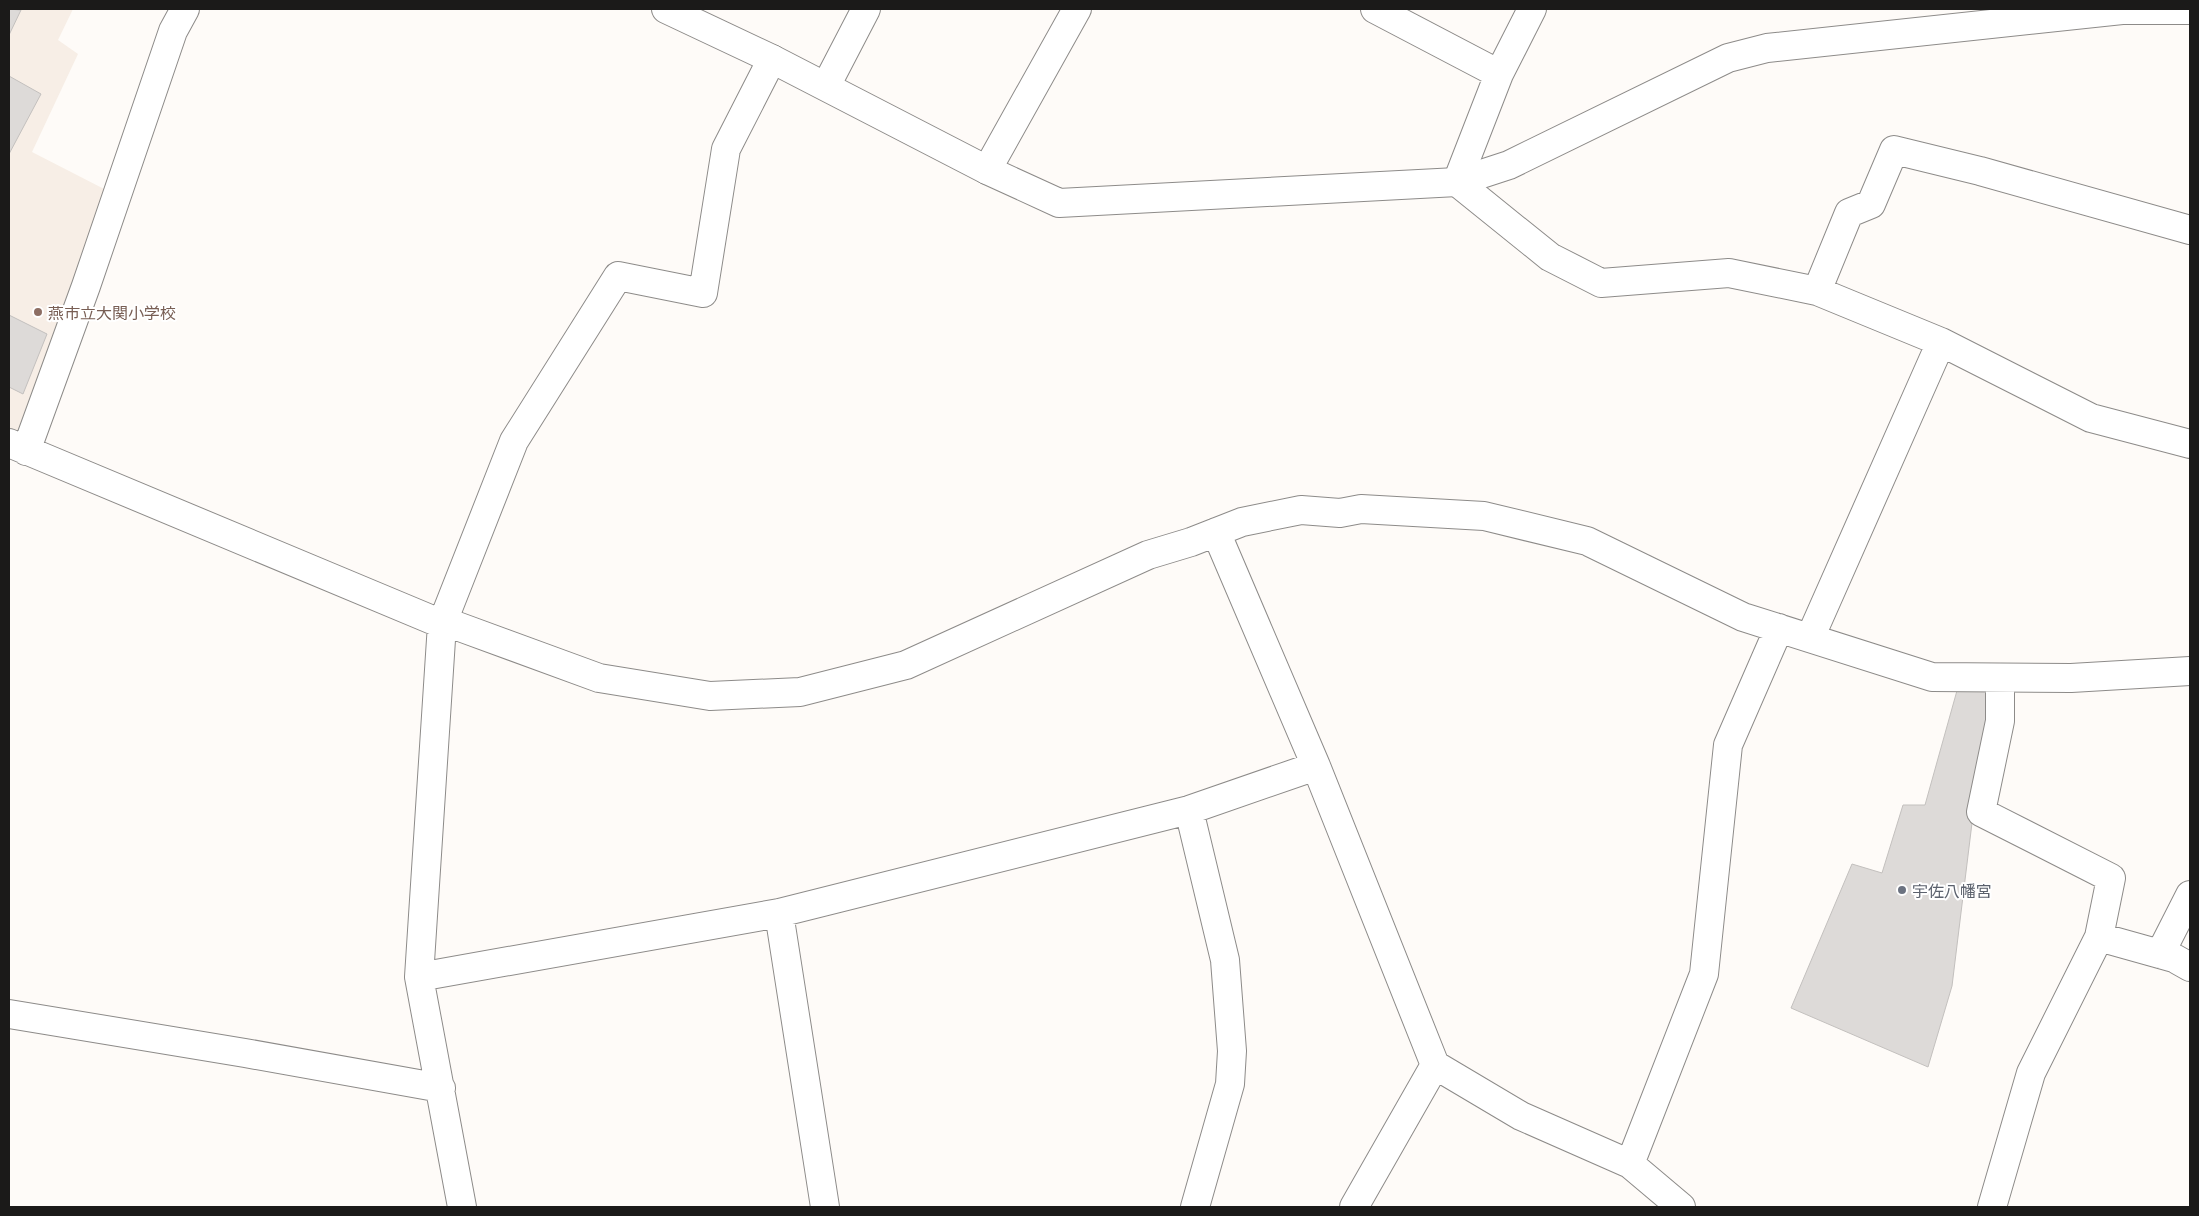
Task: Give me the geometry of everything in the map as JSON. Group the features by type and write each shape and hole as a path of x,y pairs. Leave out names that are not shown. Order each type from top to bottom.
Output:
{"street":[{"path":"185,9 173,30 86,286 17,447 442,624 457,626 599,678 710,696 800,692 906,666 1148,554 1242,522 1301,510 1340,513 1361,508 1484,516 1587,541 1743,617 1932,677 2071,678 2190,671"},
{"path":"666,9 826,86 987,170 1059,203 1457,182 1509,165 1728,58 1767,48 2122,10 2190,10"},
{"path":"826,86 866,9"},
{"path":"987,170 1077,9"},
{"path":"1375,9 1499,74"},
{"path":"1457,182 1499,74 1532,9"},
{"path":"462,1207 419,977 442,624 514,440 618,276 703,293 726,148 772,59"},
{"path":"1817,291 1849,213 1871,204 1894,150 1980,171 2190,230"},
{"path":"1457,182 1550,257 1601,283 1729,273 1817,291 1941,342 2091,418 2190,444"},
{"path":"1810,638 1941,342"},
{"path":"1216,532 1316,766 1435,1065 1521,1116 1630,1164 1681,1207"},
{"path":"1630,1164 1704,974 1728,745 1779,628"},
{"path":"1992,1207 2031,1073 2099,937 2111,878 1981,812 2000,721 2000,678"},
{"path":"419,977 779,913 1188,810 1316,766"},
{"path":"1188,810 1225,960 1232,1051 1230,1084 1195,1207"},
{"path":"2160,954 2190,895"},
{"path":"779,913 825,1207"},
{"path":"2099,937 2174,958 2190,967"},
{"path":"9,1014 441,1088"},
{"path":"1354,1207 1435,1065"}],"shaded area":[{"name":"燕市立大関小学校","path":"9,9 73,9 58,40 78,54 32,152 110,192 22,439 9,432"}],"building":[{"path":"9,9 21,10 9,35"},
{"path":"9,76 41,94 9,154"},
{"path":"9,315 47,334 23,394 9,387"},
{"name":"宇佐八幡宮","path":"1991,686 1992,722 1972,823 1952,986 1928,1067 1791,1008 1852,864 1882,873 1903,805 1925,805 1958,687"}],"place":[{"name":"燕市立大関小学校","path":"38,312"},
{"name":"宇佐八幡宮","path":"1902,890"}]}
